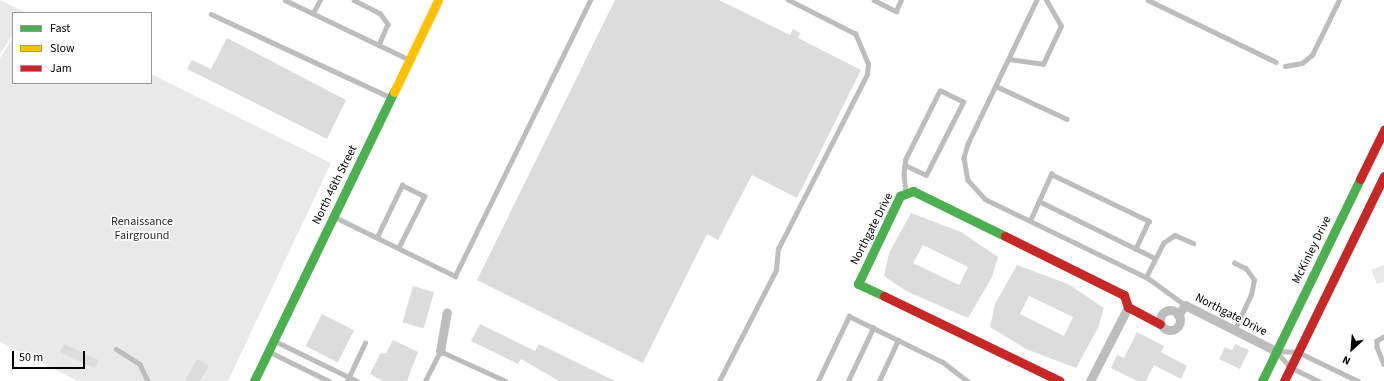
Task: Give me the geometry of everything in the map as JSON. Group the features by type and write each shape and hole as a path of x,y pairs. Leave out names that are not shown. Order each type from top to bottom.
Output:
{"street":[{"name":"North 46th Street","path":"254,381 438,0"},
{"name":"McKinley Drive","path":"1262,381 1384,130"},
{"path":"1284,381 1384,176"},
{"name":"Northgate Drive","path":"1060,381 858,284 900,196 913,191 1124,295 1128,307 1160,324"},
{"name":"Northgate Drive","path":"1178,315 1185,305 1276,351"},
{"path":"1090,381 1128,307"},
{"path":"1165,312 1178,315 1180,323 1174,330 1167,330 1160,324 1165,312"},
{"path":"440,351 447,313"}],"lane":[{"path":"285,0 409,60"},
{"path":"313,13 320,0"},
{"path":"354,0 380,13 388,24 379,45"},
{"path":"334,216 455,276 590,0"},
{"path":"719,381 776,270 778,249 867,74 868,64 855,34 788,0"},
{"path":"874,0 896,10 901,0"},
{"path":"1037,0 968,144 965,171 975,191 984,199 1146,277 1185,305"},
{"path":"1009,59 1043,64 1061,26 1046,0"},
{"path":"1148,0 1276,62"},
{"path":"1285,66 1302,63 1312,55 1339,0"},
{"path":"211,14 391,97"},
{"path":"996,86 1067,120"},
{"path":"905,165 926,175 963,102 940,91 905,165 906,194"},
{"path":"1030,220 1051,174 1149,221 1136,249"},
{"path":"376,237 402,185 414,190 425,196 399,248"},
{"path":"1039,201 1155,258"},
{"path":"1146,277 1163,243 1175,235 1193,243"},
{"path":"1234,263 1246,269 1254,280 1251,295 1234,331"},
{"path":"818,381 849,316 943,362 967,381"},
{"path":"848,381 873,328"},
{"path":"1384,337 1377,341 1377,347 1384,364"},
{"path":"274,340 348,379 357,381"},
{"path":"879,381 898,340"},
{"path":"348,379 365,343"},
{"path":"116,349 140,364 148,381"},
{"path":"268,351 330,381"},
{"path":"425,381 440,351 503,380"},
{"path":"1276,351 1298,352 1358,381"},
{"path":"1276,351 1290,367 1319,381"}],"green space":[{"path":"0,0 24,12 12,12 12,36 0,55"},
{"name":"Renaissance Fairground","path":"12,39 12,84 152,84 152,74 331,163 228,381 78,381 0,342 0,58"},
{"path":"1384,265 1384,282 1377,284 1371,270"}],"building":[{"path":"615,0 719,0 790,35 793,29 800,33 798,38 861,70 797,198 752,175 718,240 707,234 643,363 477,280"},
{"path":"227,38 346,100 327,139 187,69 192,60 211,69"},
{"path":"911,213 961,232 998,257 992,277 968,318 906,291 884,276 889,253","holes":["923,245 968,267 959,285 913,263"]},
{"path":"1017,265 1068,284 1104,308 1098,328 1076,368 1026,349 990,327 995,304","holes":["1029,296 1073,317 1064,336 1020,314"]},
{"path":"413,286 434,292 424,329 403,323"},
{"path":"322,314 354,330 338,362 306,346"},
{"path":"480,324 535,351 539,344 615,381 559,381 521,359 518,364 471,341"},
{"path":"1137,332 1164,346 1161,352 1187,366 1181,379 1154,365 1146,381 1137,381 1111,368 1117,355 1124,358"},
{"path":"393,340 418,352 407,381 383,381 370,374 380,354 386,353"},
{"path":"64,344 98,360 95,368 60,352"},
{"path":"1235,344 1249,350 1240,369 1219,359 1225,347 1232,350"},
{"path":"197,359 209,365 200,381 185,381"}],"traffic: fast":[{"path":"254,381 394,92"},
{"path":"1262,381 1360,179"},
{"path":"884,296 858,284 900,196 913,191 1005,236"}],"traffic: slow":[{"path":"394,92 438,0"}],"traffic: jam":[{"path":"1360,179 1384,130"},
{"path":"1284,381 1384,176"},
{"path":"1005,236 1124,295 1128,307 1160,324"},
{"path":"884,296 1060,381"}]}
